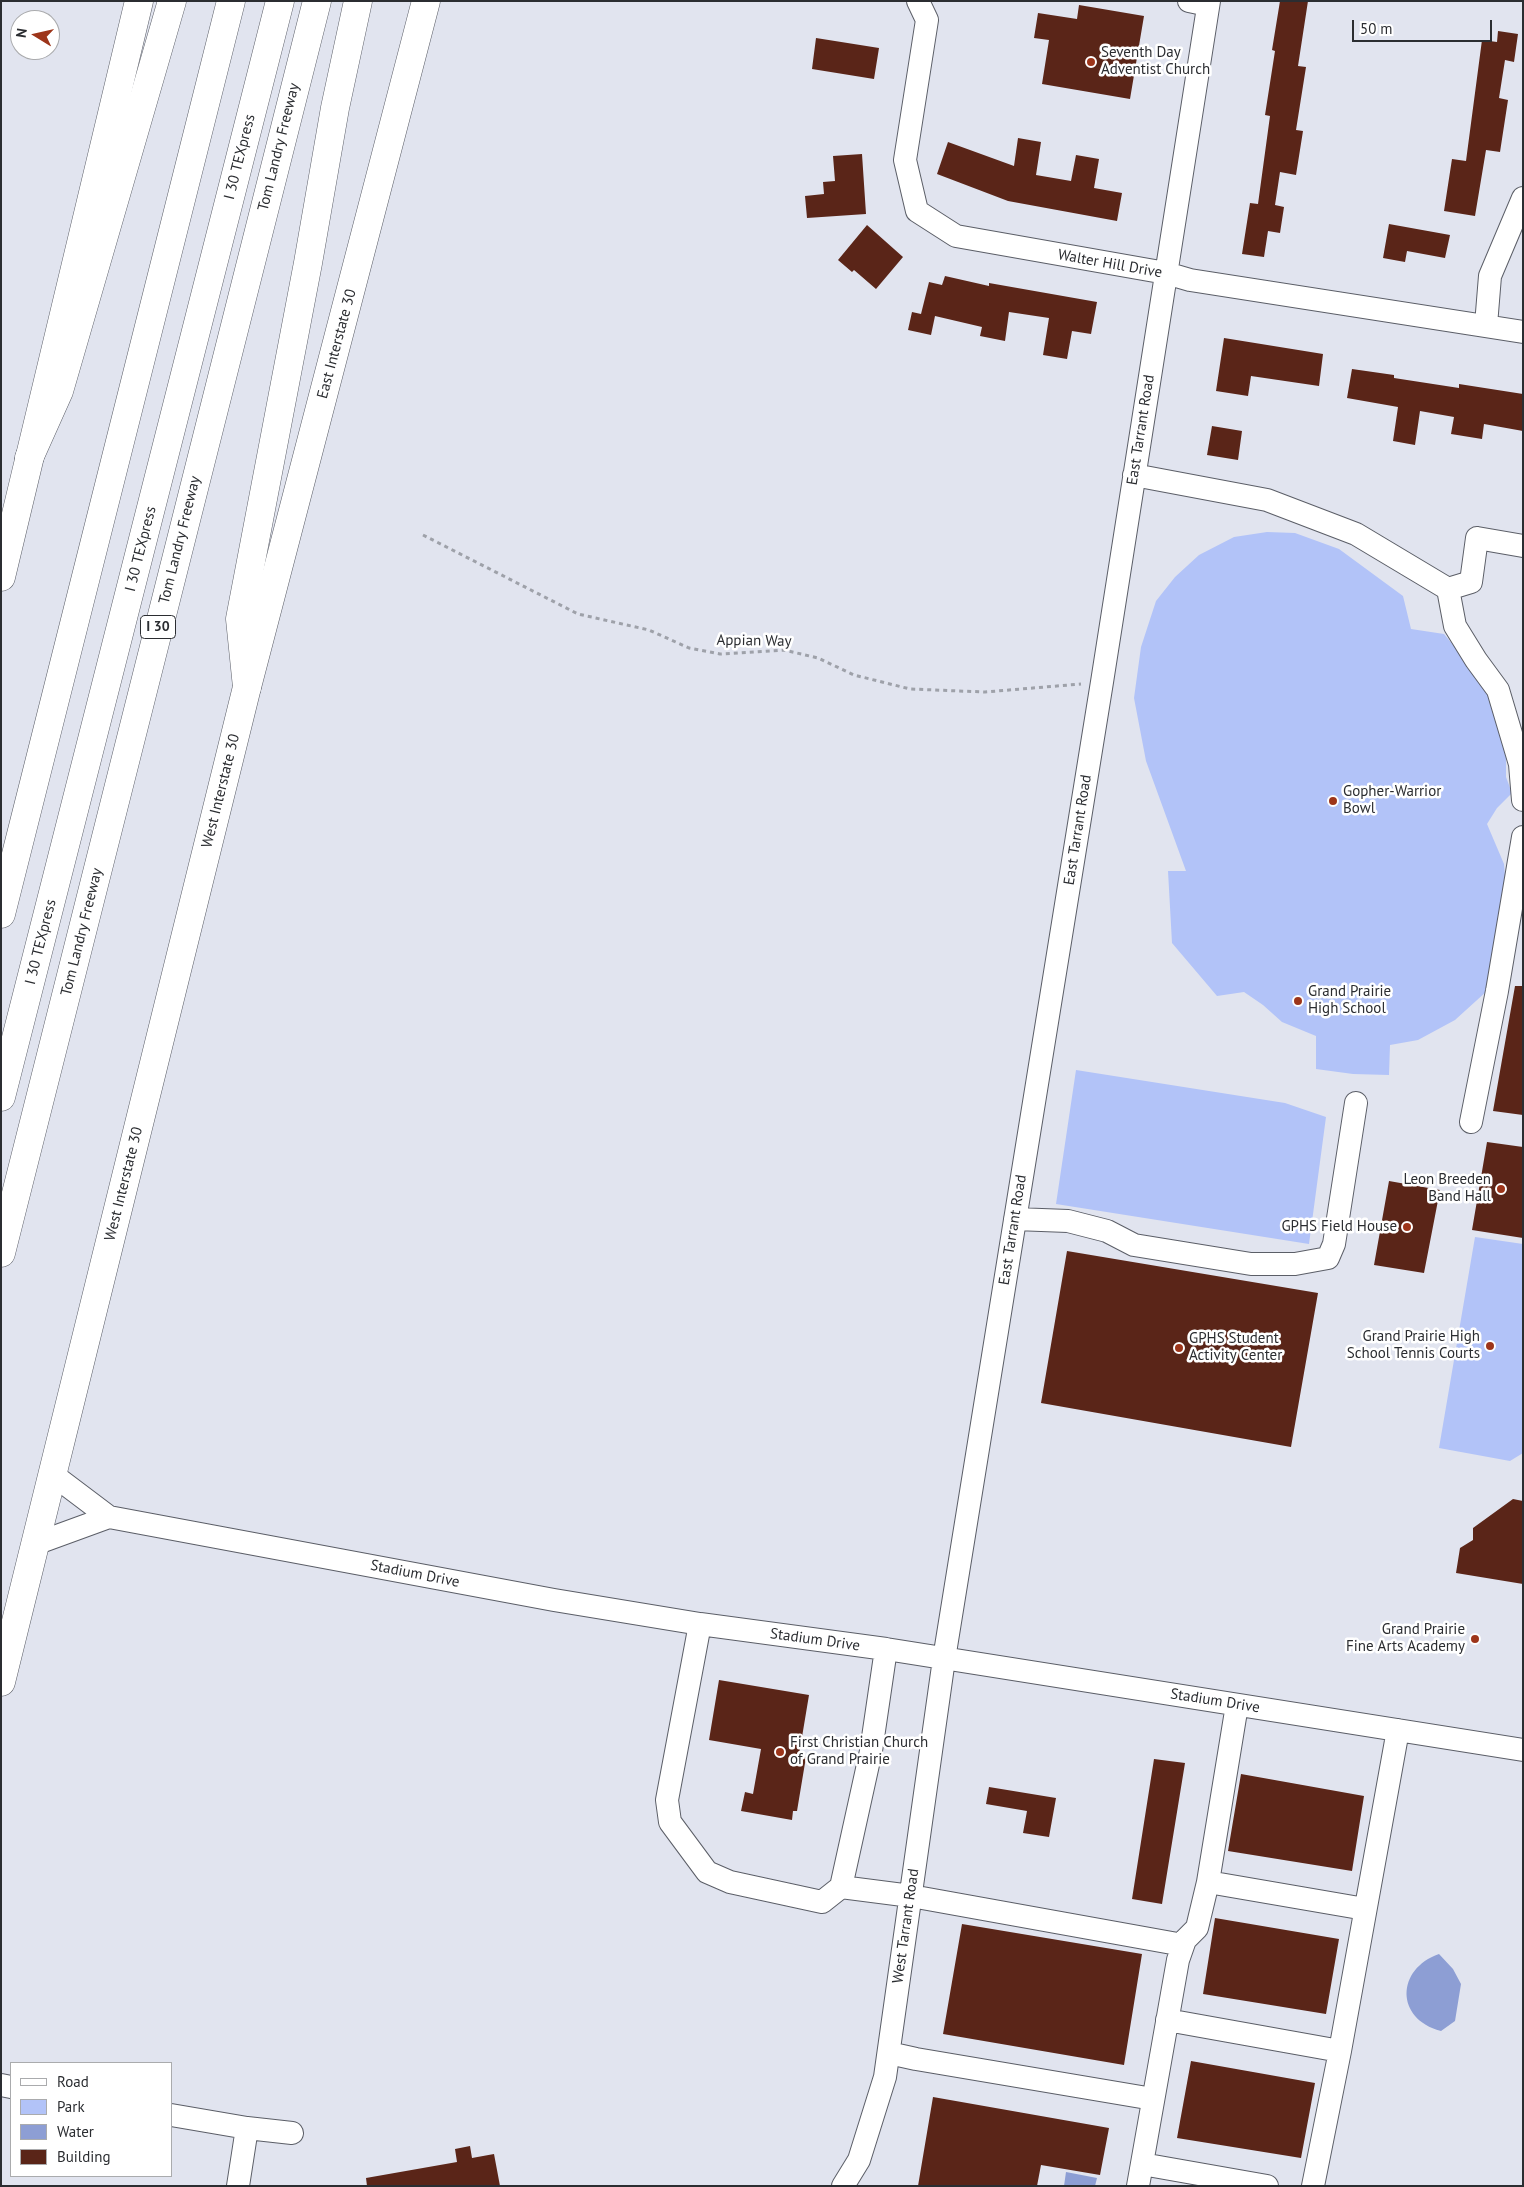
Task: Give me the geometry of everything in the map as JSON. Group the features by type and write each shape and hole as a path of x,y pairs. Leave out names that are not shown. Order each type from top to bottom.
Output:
{"main road":[{"path":"1,577 138,1"},
{"path":"30,458 59,391 172,1"},
{"path":"1,914 231,1"},
{"name":"I 30 TEXpress","path":"1,1097 280,1"},
{"name":"Tom Landry Freeway","path":"1,1253 317,1"},
{"path":"247,686 240,619 308,263 335,108 358,1"},
{"name":"East Interstate 30","path":"247,686 426,1"},
{"name":"West Interstate 30","path":"1,1682 247,686"}],"street":[{"name":"Walter Hill Drive","path":"918,1 927,20 905,160 917,211 956,236 1166,273 1190,280 1523,332"},
{"name":"East Tarrant Road","path":"944,1659 1166,273 1202,3"},
{"path":"1486,325 1490,276 1523,198"},
{"path":"1134,475 1267,500 1356,534 1448,590 1456,626 1476,660 1498,690 1520,764 1523,800"},
{"path":"1448,590 1471,582 1477,538 1523,546"},
{"path":"1471,1122 1497,991 1523,837"},
{"path":"1015,1219 1068,1221 1107,1231 1134,1246 1251,1264 1295,1264 1328,1258 1334,1244 1356,1103"},
{"name":"Stadium Drive","path":"52,1474 109,1517 554,1600 700,1624 886,1649 1523,1750"},
{"path":"35,1544 109,1517"},
{"path":"700,1624 667,1800 670,1822 707,1872 730,1882 822,1902 841,1887 871,1751 886,1649"},
{"name":"West Tarrant Road","path":"843,2186 859,2160 885,2077 944,1659"},
{"path":"1237,1705 1208,1882 1197,1928 1185,1940 1178,1960 1140,2175 1267,2186"},
{"path":"1313,2186 1340,2051 1398,1730"},
{"path":"1208,1882 1365,1909"},
{"path":"841,1887 911,1896 1184,1945"},
{"path":"1167,2020 1340,2051"},
{"path":"889,2053 1153,2100"},
{"path":"172,2115 247,2128 292,2133"},
{"path":"238,2186 247,2128"}],"path":[{"name":"Appian Way","path":"423,535 578,614 650,630 689,648 720,654 784,650 818,658 854,675 910,690 985,692 1102,682"}],"green space":[{"name":"Gopher-Warrior Bowl","path":"1267,532 1295,533 1339,549 1403,596 1411,629 1444,634 1469,664 1491,696 1506,734 1506,777 1512,793 1497,808 1487,824 1504,864 1507,899 1487,991 1455,1020 1418,1040 1390,1045 1389,1075 1353,1074 1316,1069 1316,1036 1282,1022 1263,1005 1244,992 1217,996 1172,943 1168,871 1186,871 1146,761 1134,698 1141,647 1156,601 1175,577 1199,555 1234,537"},
{"path":"1076,1070 1285,1103 1326,1117 1309,1244 1056,1204"},
{"name":"Grand Prairie High School Tennis Courts","path":"1475,1237 1523,1244 1523,1453 1510,1461 1439,1448"}],"water":[{"path":"1439,1954 1453,1969 1461,1984 1455,2021 1441,2031 1426,2025 1415,2016 1409,2005 1407,1994 1409,1982 1415,1971 1425,1961"},
{"path":"1066,2172 1097,2178 1095,2186 1064,2186"}],"building":[{"path":"1280,1 1308,1 1298,66 1306,67 1296,130 1303,131 1296,175 1280,172 1275,205 1284,207 1280,233 1268,231 1264,257 1242,254 1250,203 1258,204 1270,116 1265,115 1275,51 1272,50"},
{"name":"Seventh Day Adventist Church","path":"1079,5 1144,16 1130,99 1042,84 1049,40 1034,38 1038,13 1077,19"},
{"path":"1498,31 1518,34 1514,62 1505,60 1499,98 1508,100 1500,152 1486,150 1475,216 1444,211 1452,159 1466,161 1482,40 1497,42"},
{"path":"816,38 879,48 874,79 812,69"},
{"path":"1018,138 1041,142 1036,175 1071,181 1076,155 1099,159 1094,188 1122,193 1117,221 1008,201 937,174 948,142 1014,166"},
{"path":"862,154 866,214 807,218 805,196 824,194 823,182 835,181 833,156"},
{"path":"1389,224 1450,235 1445,258 1407,251 1405,262 1383,258"},
{"path":"867,225 903,257 876,289 854,270 852,272 838,260"},
{"path":"945,276 989,286 989,283 1097,302 1091,334 1072,331 1067,359 1043,355 1049,318 1009,312 1005,341 980,336 982,327 935,316 931,335 908,330 912,312 921,314 929,282 942,285"},
{"path":"1224,338 1323,354 1319,386 1251,376 1248,396 1216,391"},
{"path":"1352,369 1394,375 1394,378 1459,388 1459,384 1523,394 1523,431 1484,424 1482,439 1451,434 1454,417 1420,411 1415,445 1393,441 1398,407 1347,398"},
{"path":"1212,426 1242,431 1238,460 1207,455"},
{"path":"1515,986 1523,986 1523,1115 1493,1111"},
{"name":"Leon Breeden Band Hall","path":"1487,1142 1523,1147 1523,1238 1472,1230"},
{"name":"GPHS Field House","path":"1389,1181 1440,1190 1424,1273 1374,1265"},
{"name":"GPHS Student Activity Center","path":"1067,1251 1318,1293 1291,1447 1041,1403"},
{"path":"1513,1499 1523,1501 1523,1584 1456,1573 1460,1548 1473,1540 1473,1528"},
{"name":"First Christian Church of Grand Prairie","path":"719,1680 809,1695 799,1755 806,1757 797,1811 793,1811 792,1820 741,1811 745,1792 753,1794 761,1749 709,1740"},
{"path":"1154,1759 1185,1763 1162,1904 1132,1899"},
{"path":"1241,1774 1364,1796 1352,1871 1228,1851"},
{"path":"989,1787 1056,1798 1049,1837 1023,1833 1027,1811 986,1804"},
{"path":"1215,1918 1339,1939 1326,2014 1203,1994"},
{"path":"962,1924 1142,1954 1124,2065 943,2034"},
{"path":"1191,2061 1315,2083 1301,2158 1177,2138"},
{"path":"933,2097 1109,2128 1100,2175 1041,2165 1037,2186 918,2186"},
{"path":"470,2146 472,2158 494,2154 500,2186 367,2186 366,2178 457,2162 455,2149"}],"place":[{"name":"Seventh Day Adventist Church","path":"1091,62"},
{"name":"Gopher-Warrior Bowl","path":"1333,801"},
{"name":"Grand Prairie High School","path":"1298,1001"},
{"name":"Leon Breeden Band Hall","path":"1501,1189"},
{"name":"GPHS Field House","path":"1407,1227"},
{"name":"Grand Prairie High School Tennis Courts","path":"1490,1346"},
{"name":"GPHS Student Activity Center","path":"1179,1348"},
{"name":"Grand Prairie Fine Arts Academy","path":"1475,1639"},
{"name":"First Christian Church of Grand Prairie","path":"780,1752"}]}
